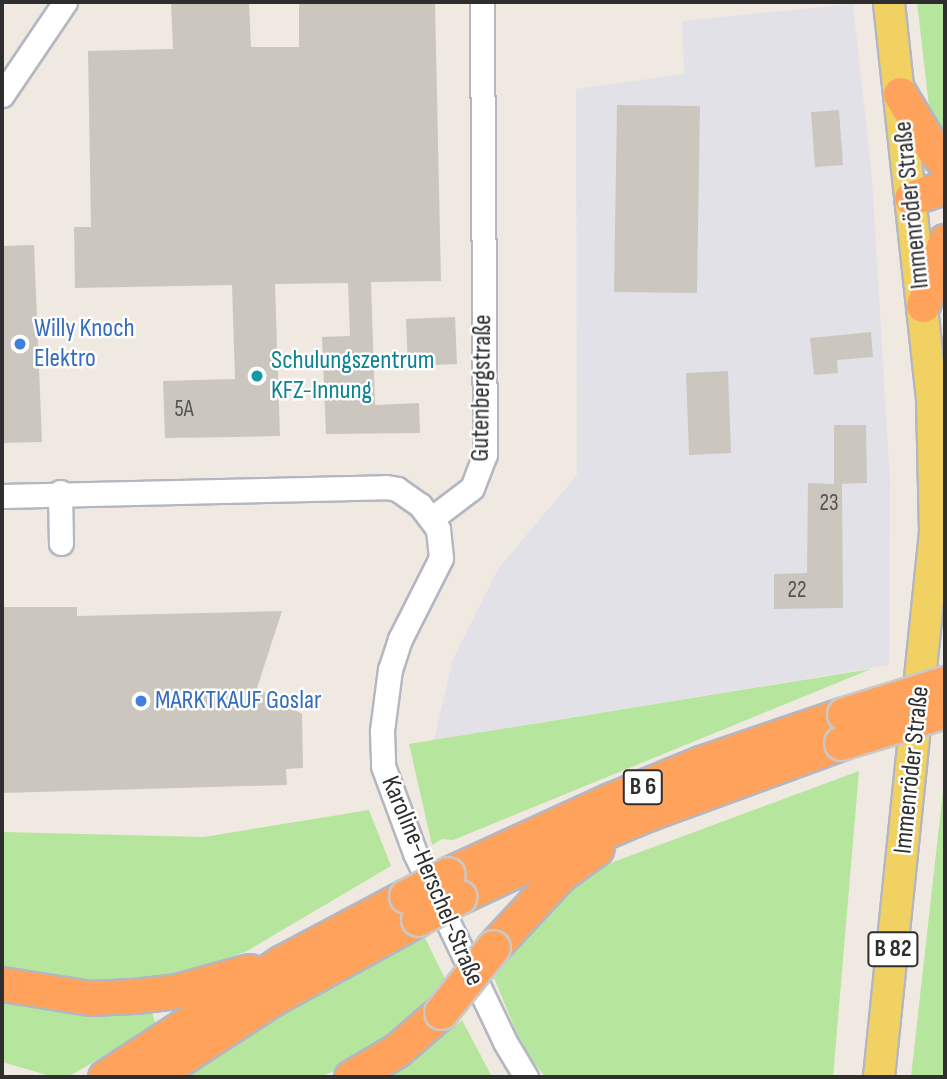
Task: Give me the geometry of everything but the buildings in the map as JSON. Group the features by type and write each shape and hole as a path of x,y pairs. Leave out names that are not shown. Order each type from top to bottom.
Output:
{"highway":[{"path":"900,94 933,149 945,163"},
{"path":"911,198 945,187"},
{"path":"911,198 945,199"},
{"path":"923,304 945,241"},
{"name":"B 6","path":"454,885 650,813 945,683"},
{"name":"B 6","path":"105,1077 282,962 412,907 610,800 701,763 843,729 945,711"},
{"path":"351,1077 397,1050 441,1012 493,947 561,874 650,813"},
{"name":"B 6","path":"152,1077 412,907"},
{"path":"2,984 90,998 134,996 177,990 282,962"}],"main road":[{"name":"Immenröder Straße","path":"879,1077 935,532 932,399 889,2"}],"street":[{"path":"2,95 65,2"},
{"name":"Gutenbergstraße","path":"430,519 472,488 480,474 485,454 482,2"},
{"path":"2,496 60,492 386,487 406,494 430,519"},
{"path":"60,492 61,543"},
{"name":"Karoline-Herschel-Straße","path":"430,519 438,529 440,558 400,639 390,670 382,731 383,766 415,853 499,1030 527,1077"}],"shaded area":[{"path":"853,4 872,178 890,481 889,665 434,740 453,659 498,569 577,475 576,89 684,74 682,21"}],"green space":[{"path":"917,2 945,2 945,137 929,106"},
{"path":"871,669 453,840 442,839 432,845 409,744"},
{"path":"859,771 833,1077 545,1077 523,1048 494,978 537,921 564,892 597,868"},
{"path":"945,773 945,1077 911,1077"},
{"path":"369,810 391,866 247,951 181,976 121,985 46,978 2,965 2,832 204,837"},
{"path":"425,938 446,981 420,1016 341,1069 319,1077 182,1077 279,1014"},
{"path":"2,1002 29,1008 104,1013 151,1009 156,1025 68,1077 54,1077 2,1062"},
{"path":"462,1020 492,1077 387,1077 437,1042"}],"place":[{"name":"Willy Knoch Elektro","path":"20,344"},
{"name":"Schulungszentrum KFZ-Innung","path":"257,376"},
{"name":"MARKTKAUF Goslar","path":"141,701"}]}
